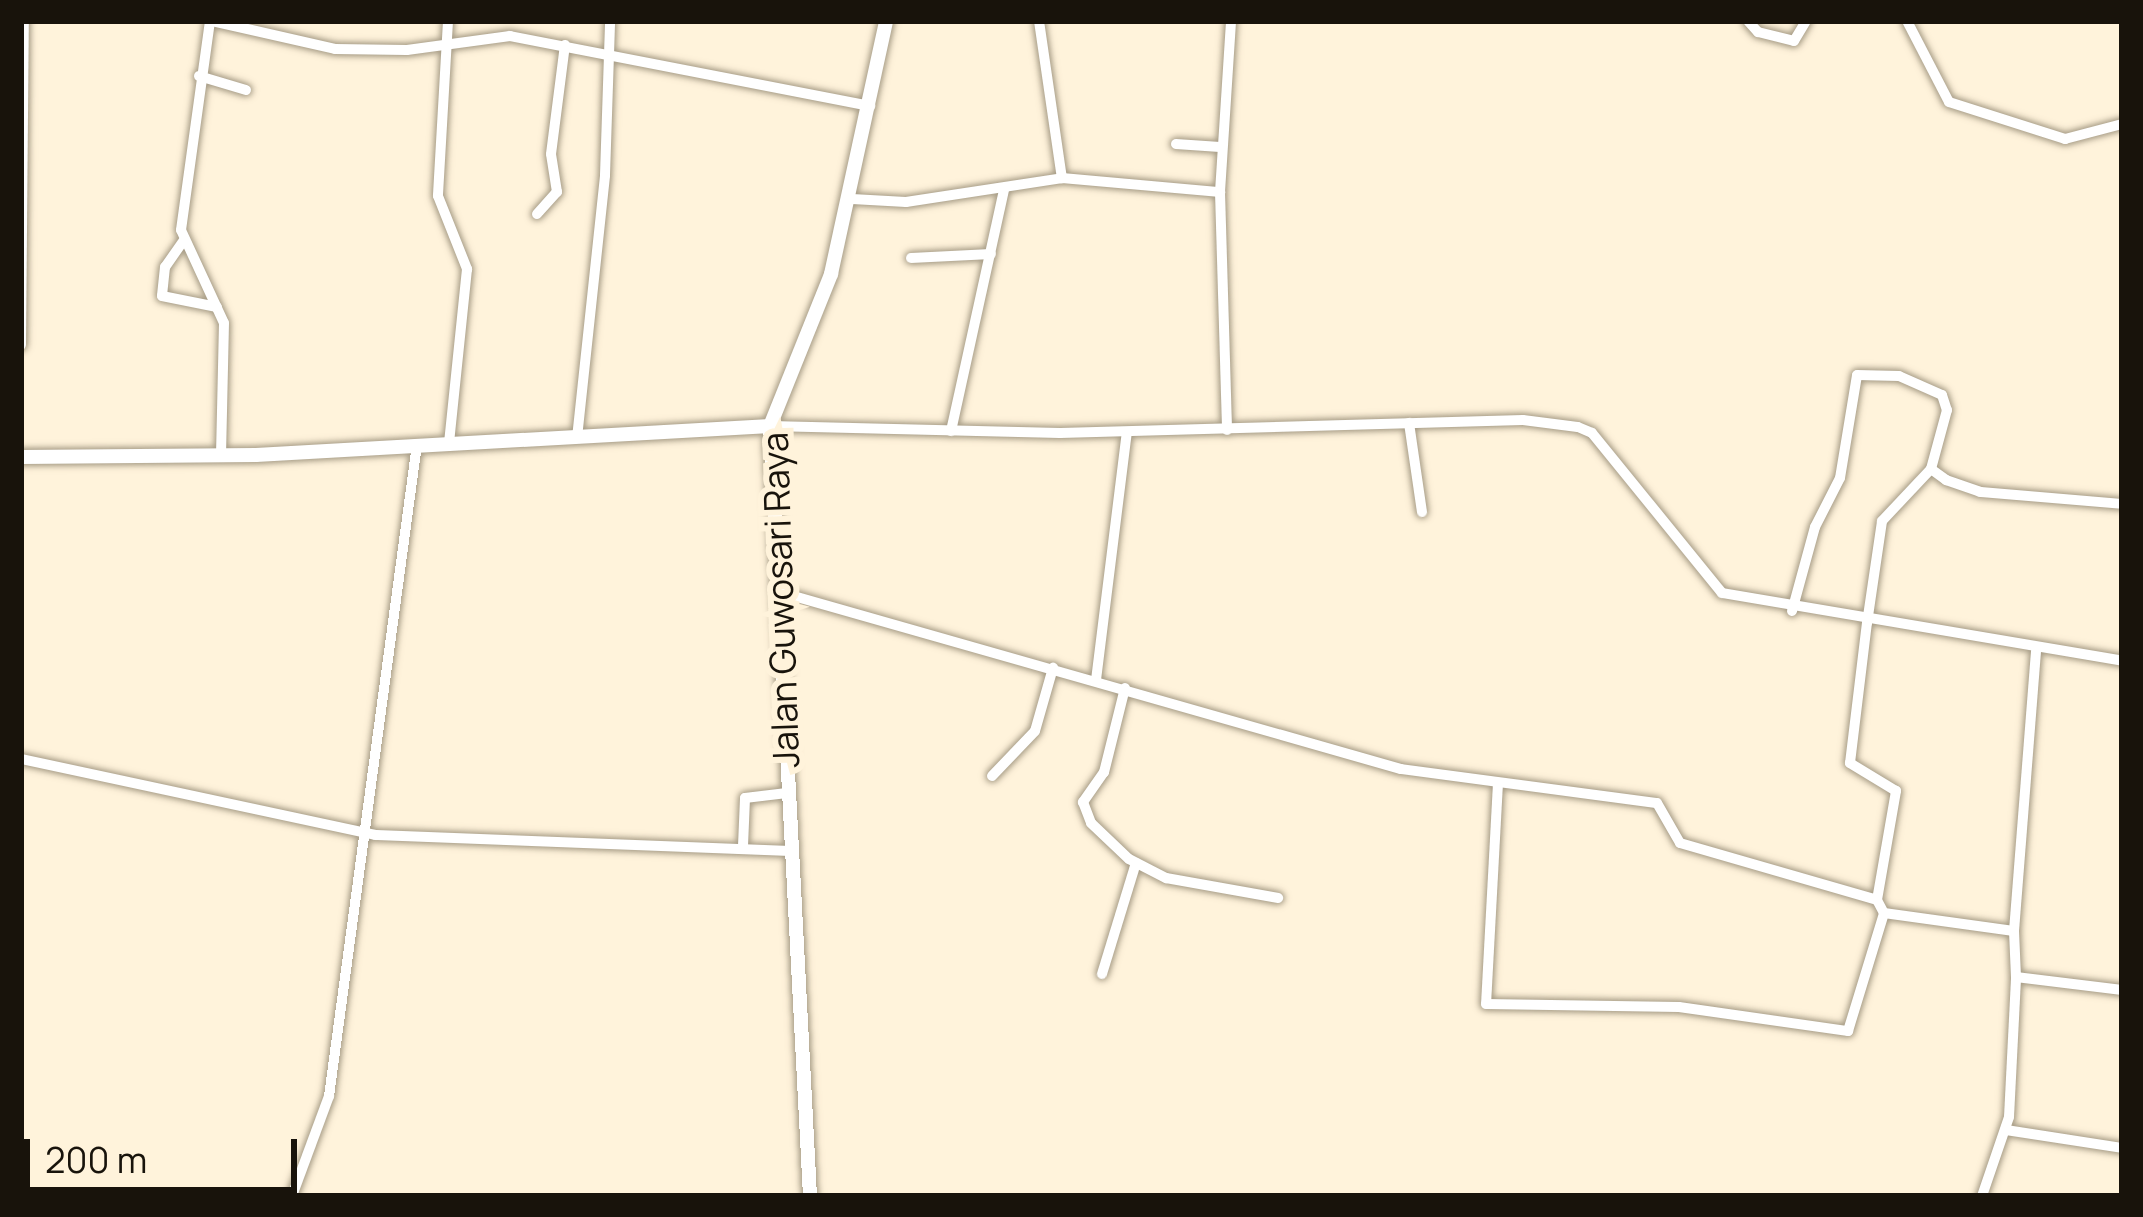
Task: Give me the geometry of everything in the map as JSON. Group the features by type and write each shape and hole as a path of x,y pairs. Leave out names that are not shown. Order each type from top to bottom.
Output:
{"street":[{"path":"21,345 25,21"},
{"path":"448,21 438,196 467,269 449,443"},
{"path":"577,438 610,21"},
{"name":"Jalan Guwosari Raya","path":"810,1196 770,426 852,200 873,106 885,21"},
{"path":"1039,21 1062,178"},
{"path":"1227,430 1220,147 1232,21"},
{"path":"1748,21 1758,32 1790,41 1806,21"},
{"path":"1907,21 1949,102 2065,139 2122,124"},
{"path":"217,307 162,296 165,268 184,240 199,76 217,22 335,49 446,46 497,36 609,51 873,106"},
{"path":"537,214 557,192 550,154 565,45"},
{"path":"199,76 246,90"},
{"path":"1176,144 1220,147"},
{"path":"852,200 1004,190 1062,178 1220,192"},
{"path":"951,431 1004,190"},
{"path":"184,240 224,323 221,456"},
{"path":"911,258 991,254"},
{"path":"1498,783 1486,1004 1678,1007 1848,1031 1884,913 1876,900 1896,791 1850,763 1882,521 1930,470 1947,410 1942,395 1900,376 1853,377 1840,478 1815,527 1792,610"},
{"path":"21,457 221,456 770,426 1127,432 1523,420 1587,430 1715,588 1792,610 2122,661"},
{"path":"1409,423 1422,512"},
{"path":"1096,680 1127,432"},
{"path":"292,1196 329,1096 417,444"},
{"path":"1930,470 1980,492 2122,505"},
{"path":"776,591 1401,769 1657,803 1680,844 1876,900"},
{"path":"1982,1196 2006,1130 2016,977 2014,931 2036,650"},
{"path":"992,776 1035,731 1052,668"},
{"path":"1126,688 1104,772 1084,811 1136,863 1166,878 1278,898"},
{"path":"21,759 364,833 792,850"},
{"path":"743,846 745,798 787,794"},
{"path":"1102,974 1136,863"},
{"path":"1884,913 2014,931"},
{"path":"2016,977 2122,990"},
{"path":"2006,1130 2122,1148"}]}
